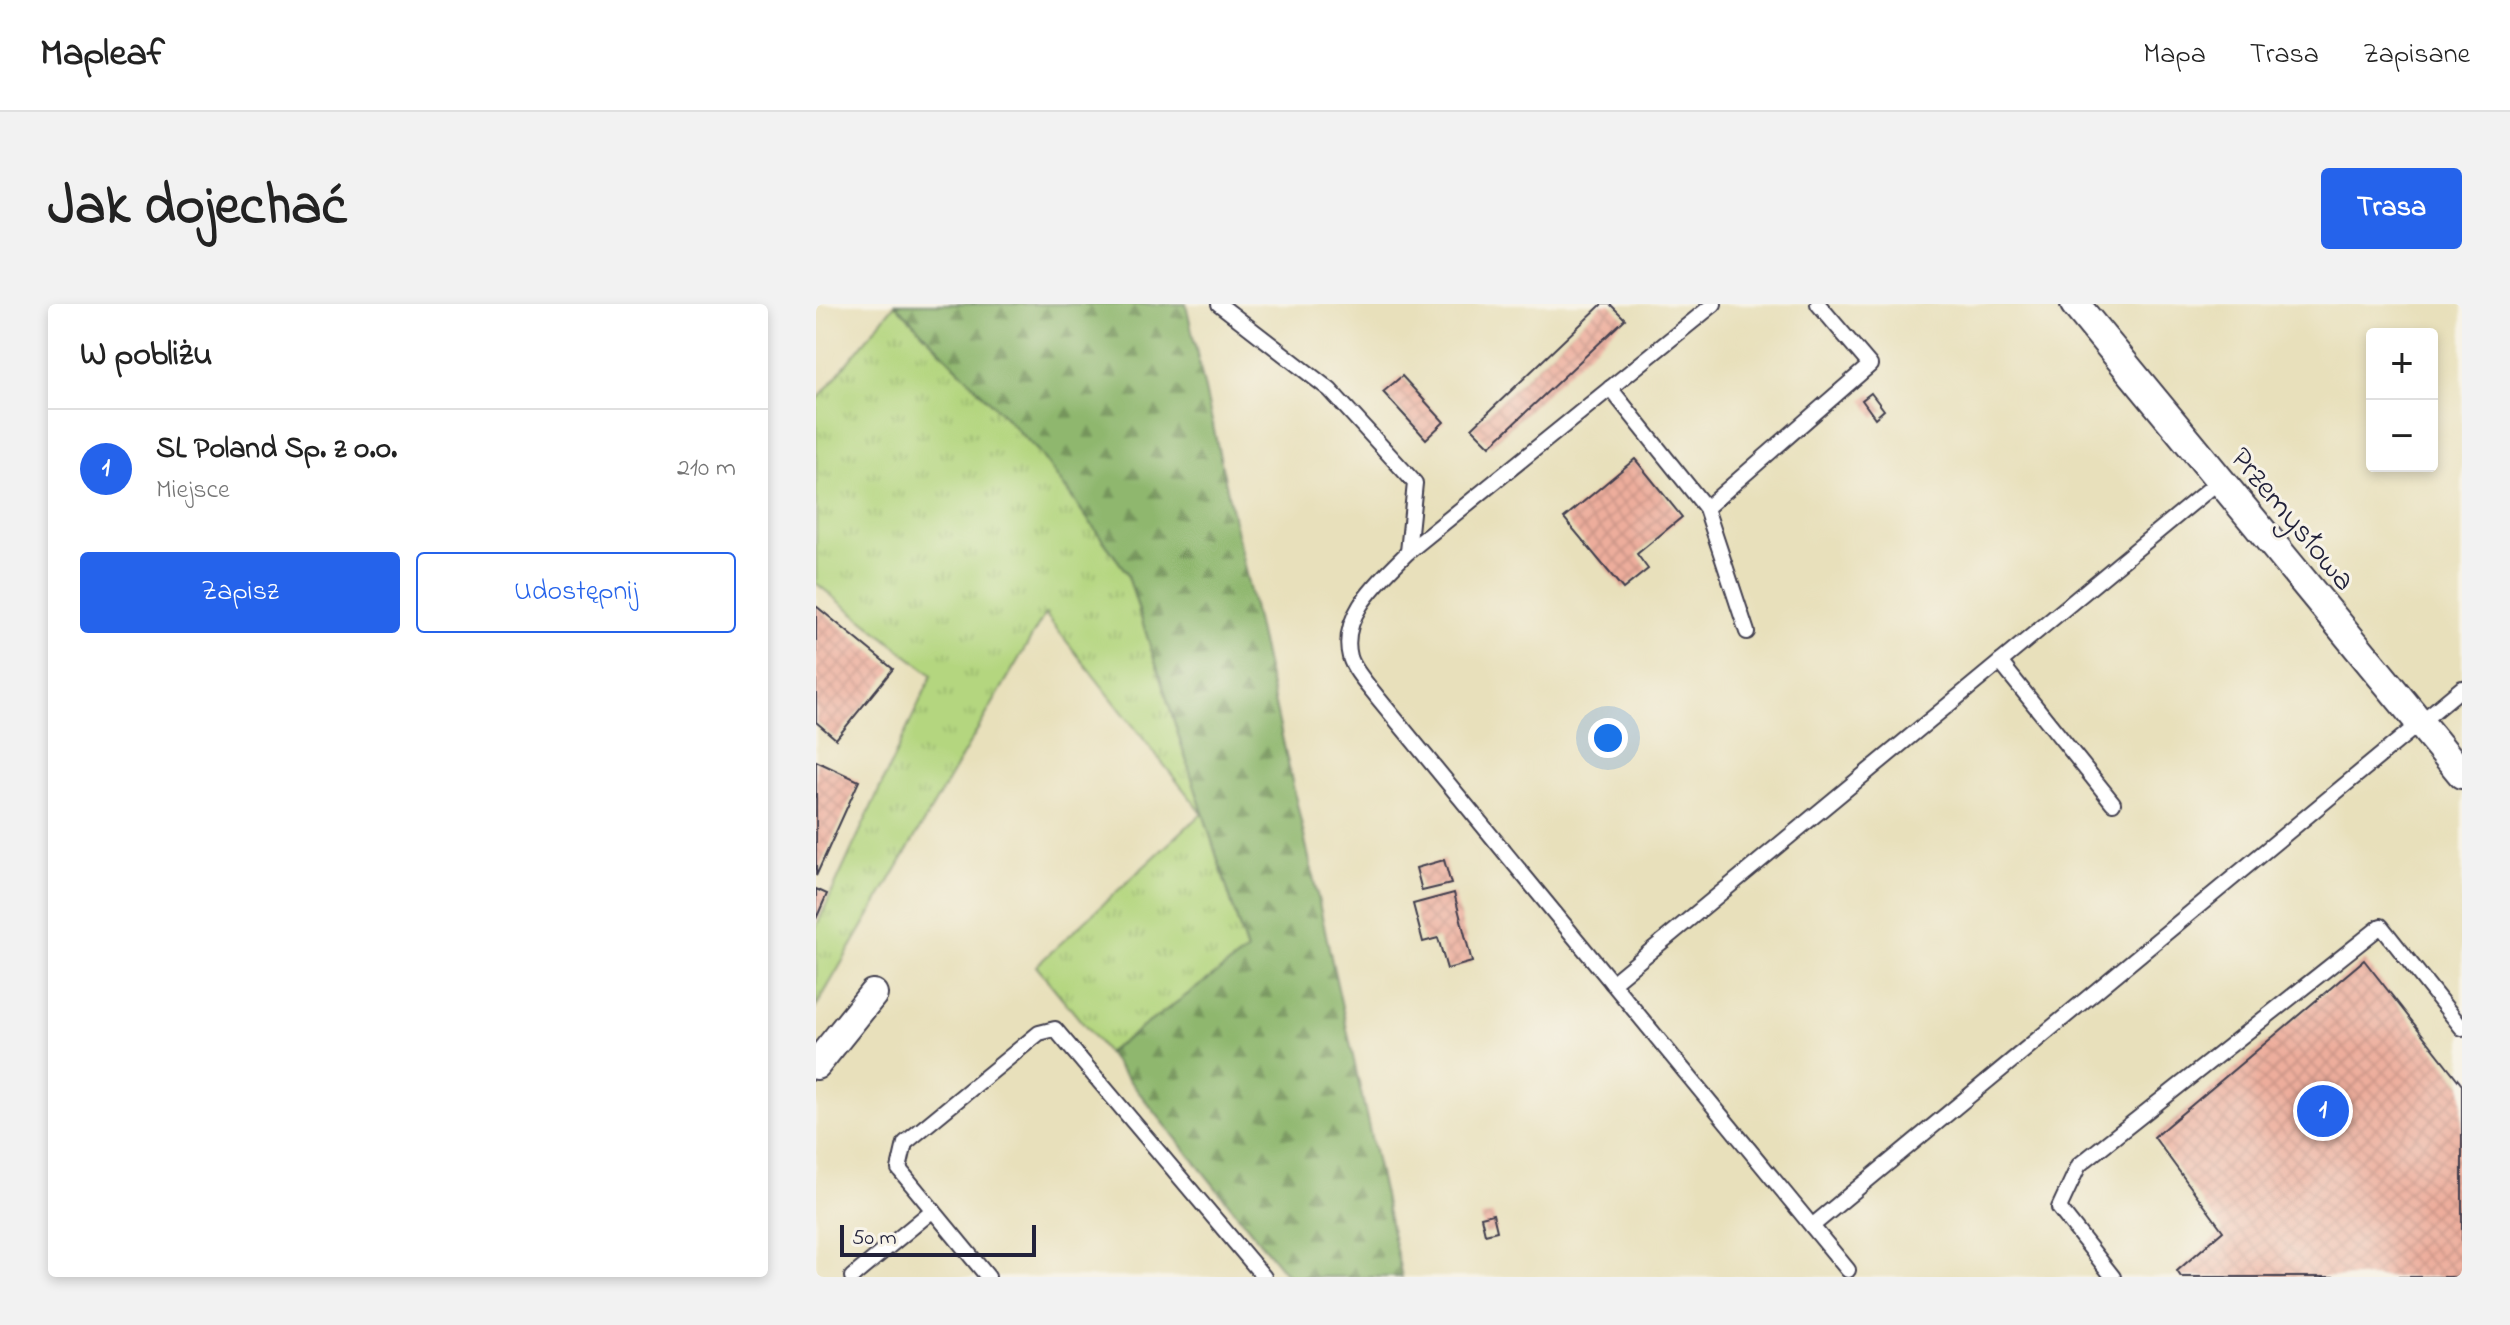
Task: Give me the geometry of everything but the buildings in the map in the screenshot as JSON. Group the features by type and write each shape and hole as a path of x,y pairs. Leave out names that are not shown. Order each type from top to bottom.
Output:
{"street":[{"name":"Przemysłowa","path":"2075,304 2462,774"},
{"path":"816,1065 873,994"}],"lane":[{"path":"1219,304 1330,390 1415,483 1408,552"},
{"path":"1714,304 1408,552 1368,593 1347,633 1350,659 1378,698 1848,1270"},
{"path":"1706,508 1870,365 1818,304"},
{"path":"1610,388 1706,508 1747,632"},
{"path":"1612,983 2219,481"},
{"path":"2000,662 2113,803"},
{"path":"1812,1226 2462,688"},
{"path":"2113,1277 2059,1208 2079,1165 2381,926 2462,1028"},
{"path":"988,1277 899,1169 905,1143 1039,1033 1055,1029 1264,1277"},
{"path":"852,1277 933,1210"}],"green space":[{"path":"895,304 1038,451 1127,573 1247,952 1107,1053 1036,966 1202,813 1045,614 816,1007 816,927 932,675 816,583 816,401"},
{"path":"895,304 1186,304 1402,1277 1288,1277 1107,1053 1247,951 1127,573 1038,451"}],"place":[{"name":"SL Poland Sp. z o.o.","path":"2323,1111"}]}
